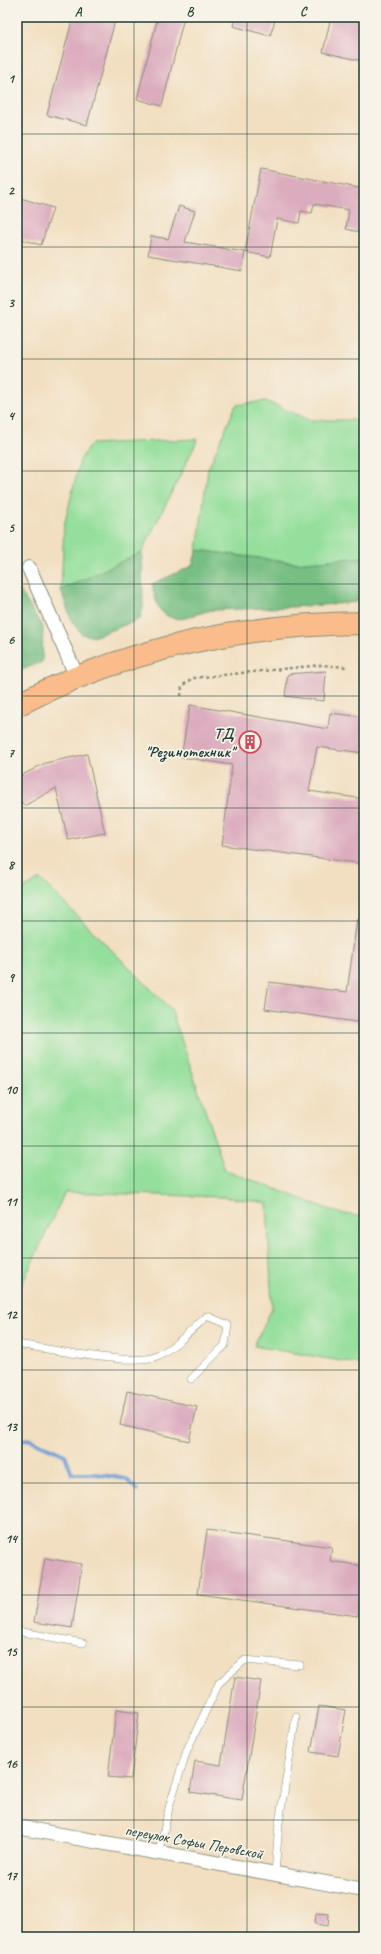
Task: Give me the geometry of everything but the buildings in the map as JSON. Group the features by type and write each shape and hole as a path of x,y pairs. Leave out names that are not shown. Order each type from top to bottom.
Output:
{"highway":[{"path":"17,705 78,677 137,656 200,639 273,628 364,623"}],"street":[{"path":"29,568 78,677"},
{"name":"переулок Софьи Перовской","path":"17,1827 364,1890"}],"lane":[{"path":"17,1344 132,1360 156,1357 184,1338 208,1316 228,1324 225,1345 191,1379"},
{"path":"17,1631 83,1643"},
{"path":"159,1852 170,1804 187,1750 219,1683 245,1660 300,1665"},
{"path":"275,1874 279,1823 296,1717"}],"path":[{"path":"181,696 182,686 193,678 321,665 347,668"}],"green space":[{"path":"265,401 310,420 364,420 364,557 297,563 197,550 208,469 236,405"},
{"path":"198,439 142,552 61,590 64,526 80,460 91,444"},
{"path":"197,550 295,563 364,557 364,601 308,606 214,610 181,619 165,615 159,608 152,584 192,566"},
{"path":"142,552 143,607 140,619 93,637 82,634 72,622 61,590"},
{"path":"17,586 43,628 42,662 17,672"},
{"path":"40,879 171,1009 225,1170 339,1213 364,1217 364,1365 254,1346 272,1308 267,1203 222,1197 65,1192 17,1295 17,893"}],"waterway":[{"path":"17,1442 28,1439 65,1455 72,1474 96,1474 126,1479 137,1490"}],"place":[{"name":"ТД \"Резинотехник\"","path":"250,742"}]}
